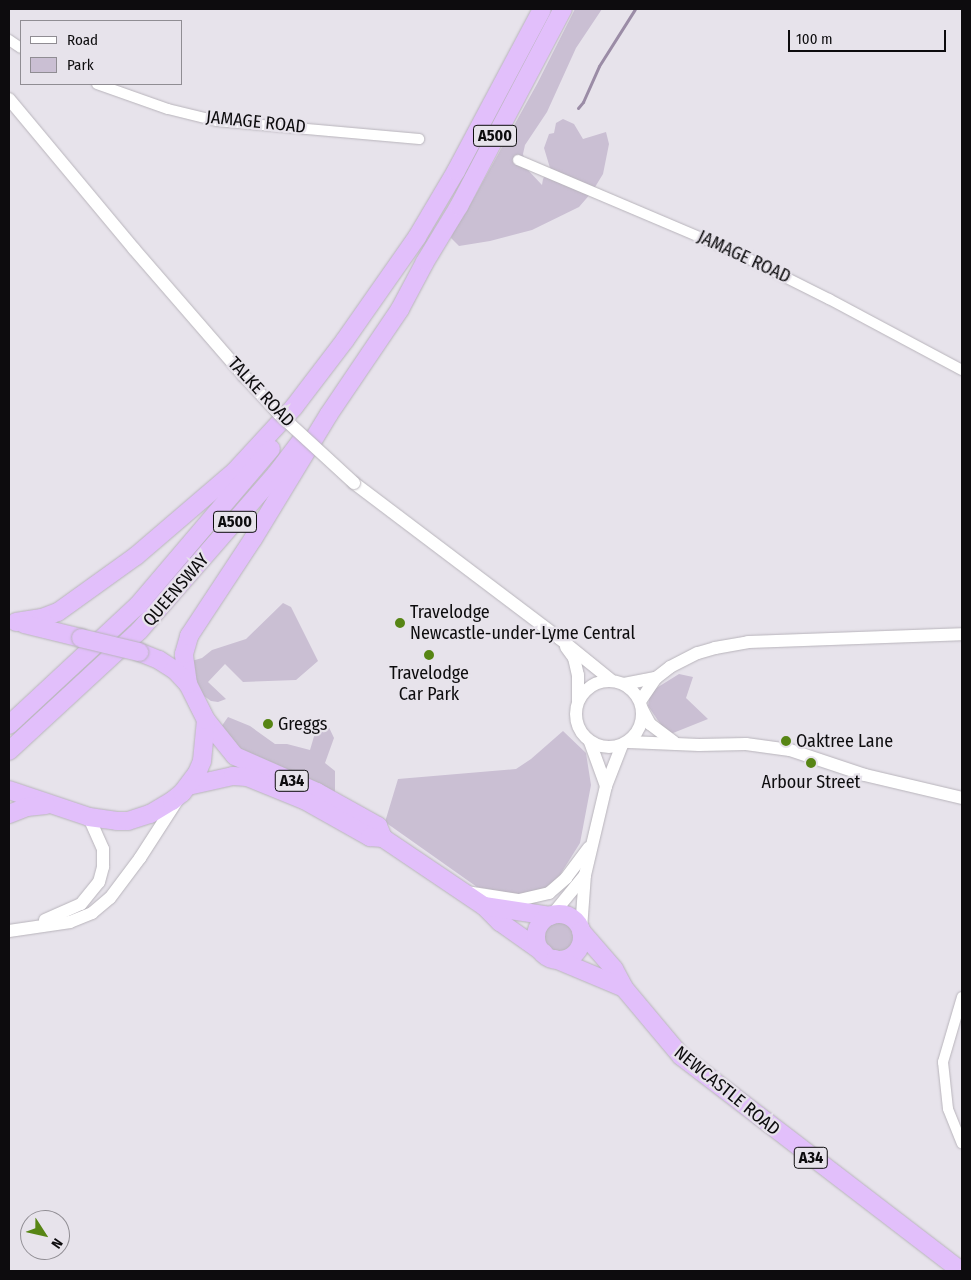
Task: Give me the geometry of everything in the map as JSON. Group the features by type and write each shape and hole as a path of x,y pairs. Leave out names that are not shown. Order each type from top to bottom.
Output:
{"highway":[{"name":"A500","path":"417,237 456,171 542,9"},
{"name":"A500","path":"425,262 459,206 563,9"},
{"path":"12,621 42,618 58,612 136,556 236,471 294,407 345,340 417,237"},
{"name":"QUEENSWAY","path":"9,725 138,606 219,513 319,387 384,292 417,237"},
{"path":"188,684 184,654 189,636 253,539 329,414 400,309 425,262"},
{"name":"QUEENSWAY","path":"9,752 139,631 276,474 352,372 425,262"},
{"path":"12,621 139,652 167,664 188,684"},
{"name":"NEWCASTLE ROAD","path":"188,684 206,720 235,756 339,804 378,826 383,838"},
{"path":"9,790 89,817 117,822 139,818 165,806 185,789 202,761 206,720"},
{"name":"NEWCASTLE ROAD","path":"185,789 227,777 247,777 304,800 370,837 383,838 484,906 500,922 549,956 624,988"},
{"path":"9,814 27,807 52,804"},
{"name":"NEWCASTLE ROAD","path":"484,906 551,916"},
{"path":"562,914 571,917 581,930 580,945 576,952 568,958 549,956 538,943 537,935 540,924 551,916 562,914"},
{"name":"NEWCASTLE ROAD","path":"581,930 614,969 624,988 681,1056 961,1271"}],"street":[{"path":"9,40 20,47"},
{"name":"JAMAGE ROAD","path":"100,85 168,109 217,121 419,139"},
{"name":"TALKE ROAD","path":"9,99 134,249 279,414 354,482 559,638 611,680"},
{"name":"JAMAGE ROAD","path":"518,160 739,254 830,298 962,370"},
{"path":"581,930 585,875 606,786 626,743 639,730 642,720 642,704 656,678 670,667 698,653 748,642 962,634"},
{"name":"TALKE ROAD","path":"559,638 574,658 578,675 578,701"},
{"path":"656,678 624,684 611,680 598,682 589,687 578,701 576,713 577,724 582,734 590,742 603,747 626,743 674,742 699,745 746,744 790,750 865,775 962,798"},
{"path":"624,684 642,704 650,724 674,742"},
{"path":"590,742 606,786"},
{"path":"12,930 70,922 92,913 101,906 140,858 185,789"},
{"path":"12,930 61,914 81,904 94,889 102,875 104,859 98,836 89,817"},
{"path":"461,892 519,900 549,893 566,878 592,844"},
{"path":"551,916 585,875"},
{"path":"962,997 943,1062 948,1108 962,1143"}],"green space":[{"path":"575,9 602,9 576,48 547,112 525,145 523,154 526,168 542,185 543,179 550,168 544,148 549,134 554,133 556,123 563,119 574,124 583,139 606,132 609,144 603,174 592,192 579,207 532,230 490,241 459,246 451,238 452,233 471,203 537,84"},
{"path":"283,603 291,607 318,661 296,680 243,682 225,664 208,682 226,699 218,702 211,701 204,696 193,681 188,662 202,658 212,650 246,639"},
{"path":"679,674 693,677 686,698 708,719 668,735 648,706 650,692"},
{"path":"228,717 250,726 275,744 287,744 310,750 315,733 325,719 334,738 325,763 335,771 335,795 234,746 221,727"},
{"path":"563,731 586,753 591,785 580,843 560,875 546,888 519,895 477,887 385,822 398,779 516,769 531,759"},
{"path":"559,921 570,925 574,936 570,947 559,951 548,947 544,936 548,925"}],"waterway":[{"path":"578,108 583,102 599,66 635,9"}],"place":[{"name":"Travelodge Newcastle-under-Lyme Central","path":"400,623"},
{"name":"Travelodge Car Park","path":"429,655"},
{"name":"Greggs","path":"268,724"},
{"name":"Oaktree Lane","path":"786,741"},
{"name":"Arbour Street","path":"811,763"}]}
